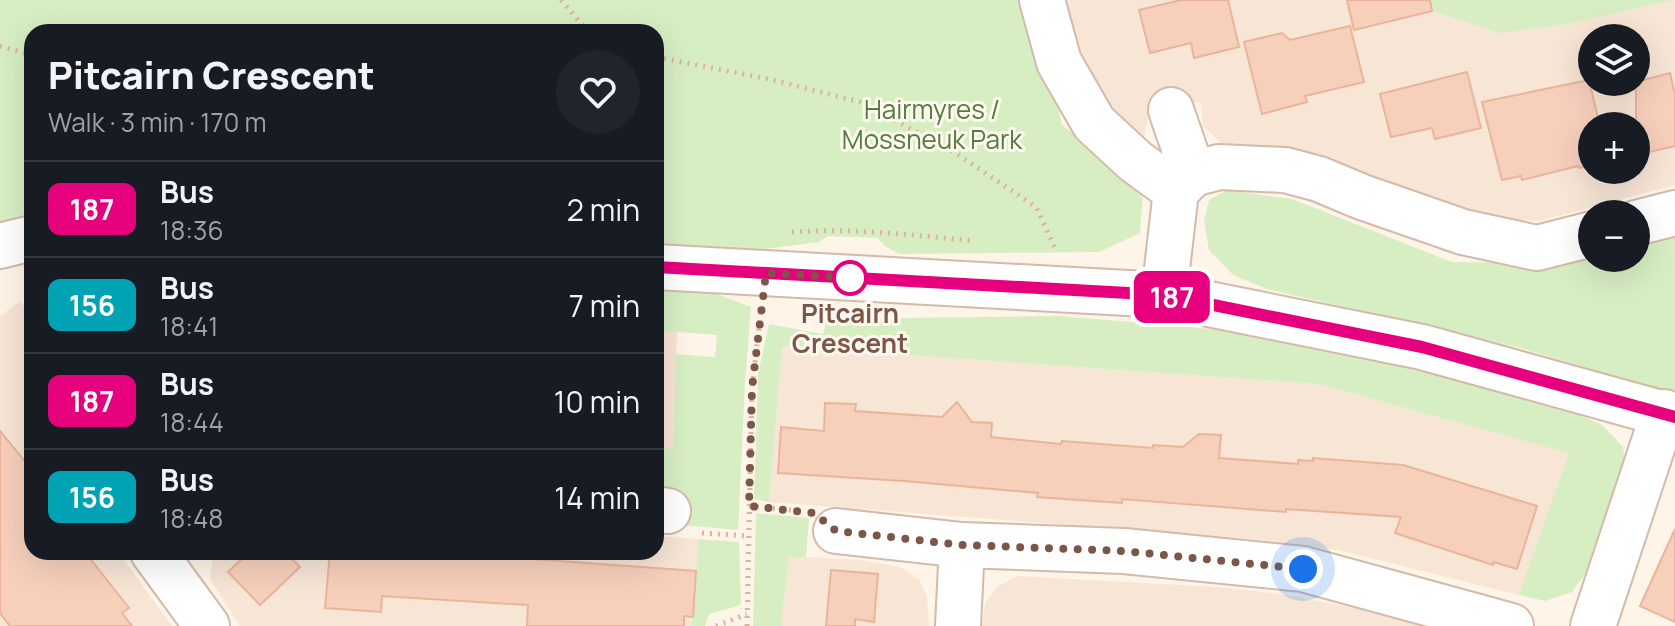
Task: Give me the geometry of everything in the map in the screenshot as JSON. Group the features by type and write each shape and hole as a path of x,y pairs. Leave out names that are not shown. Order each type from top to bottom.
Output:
{"street":[{"path":"1042,0 1059,62 1094,123 1135,161 1184,183 1219,167 1285,170 1319,179 1463,232 1537,248 1578,238"},
{"path":"1164,295 1184,183 1171,110"},
{"path":"1650,219 1675,213"},
{"path":"0,246 24,240"},
{"path":"664,267 1164,295 1422,347 1670,414 1593,626"},
{"path":"836,531 962,545 1124,551 1303,569 1511,626"},
{"path":"958,626 962,545"},
{"path":"159,560 207,626"}],"path":[{"path":"561,0 581,24"},
{"path":"0,46 24,53"},
{"path":"664,59 769,79 860,102 951,150 1036,207 1062,262"},
{"path":"747,626 752,388 766,273"},
{"path":"749,506 814,513 836,531"},
{"path":"716,626 747,614"}],"shaded area":[{"path":"1055,0 1675,0 1675,185 1618,200 1578,200 1578,211 1539,221 1481,218 1339,163 1221,143 1203,126 1201,103 1152,99 1142,145 1123,137 1062,38"},
{"path":"19,302 24,306 24,560 124,560 172,626 0,626 0,316"},
{"path":"664,330 677,331 673,450 664,449"},
{"path":"782,346 1319,384 1570,453 1519,595 1338,550 1252,539 769,502"},
{"path":"664,537 699,539 692,626 240,626 210,579 212,560 664,560"},
{"path":"789,556 861,560 900,567 919,579 927,597 929,626 781,626"},
{"path":"1017,576 1217,587 1280,594 1355,608 1422,626 982,626 986,602 997,587"}],"green space":[{"name":"Hairmyres / Mossneuk Park","path":"0,0 1034,0 1062,125 1116,166 1144,180 1140,233 1099,252 899,254 878,238 828,236 819,242 724,254 664,246 664,24 24,24 24,220 0,222"},
{"path":"1407,0 1672,0 1567,24 1499,33"},
{"path":"1227,190 1292,199 1452,262 1521,263 1578,251 1578,272 1650,272 1650,235 1675,230 1675,394 1517,347 1267,289 1233,275 1209,250 1204,221 1209,200"},
{"path":"664,288 709,291 751,307 738,530 683,525 683,494 664,492 664,448 673,449 676,354 715,357 717,335 664,331"},
{"path":"1060,316 1201,328 1391,357 1472,385 1556,404 1602,425 1623,447 1626,464 1584,576 1572,592 1545,601 1519,595 1569,453 1319,384 782,346 769,502 754,499 758,374 769,324 823,334 827,319"},
{"path":"756,513 809,518 806,557 789,557 781,626 753,626"},
{"path":"699,539 739,542 741,605 709,614 705,626 692,626"}],"building":[{"path":"1181,0 1228,0 1239,47 1194,58 1191,43 1150,53 1139,10"},
{"path":"1347,0 1430,0 1432,11 1354,30"},
{"path":"1350,26 1364,82 1305,96 1307,102 1262,114 1244,42 1282,33 1290,40"},
{"path":"1467,72 1481,128 1435,139 1432,128 1391,137 1380,94"},
{"path":"1670,73 1675,95 1675,146 1650,152 1650,112 1636,112 1636,96 1650,96 1650,78"},
{"path":"1578,82 1578,96 1593,96 1597,112 1578,112 1578,166 1522,180 1521,176 1502,180 1482,102"},
{"path":"957,402 972,422 992,423 991,437 1153,448 1153,445 1183,447 1199,434 1221,435 1219,458 1298,464 1298,460 1313,461 1313,458 1403,465 1537,506 1517,569 1494,562 1493,565 1395,533 1401,517 1286,509 1286,512 1122,499 1122,503 1037,497 1038,493 778,473 781,427 824,431 825,403 856,404 855,411 942,417"},
{"path":"0,431 24,460 24,560 91,560 129,608 122,613 132,626 10,626 0,613"},
{"path":"1675,529 1675,622 1640,606"},
{"path":"241,560 293,560 300,567 260,605 228,572"},
{"path":"329,560 547,560 696,571 693,617 684,616 684,626 527,626 528,605 382,596 381,612 325,608"},
{"path":"831,570 878,574 874,622 855,619 855,626 826,626"}],"bus line":[{"name":"187","path":"664,267 1164,295 1422,347 1675,417"}],"place":[{"name":"Pitcairn Crescent","path":"850,278"}],"route":[{"path":"850,278 854,278 766,273 752,388 749,506 814,513 836,531 962,545 1124,551 1303,569"}]}
